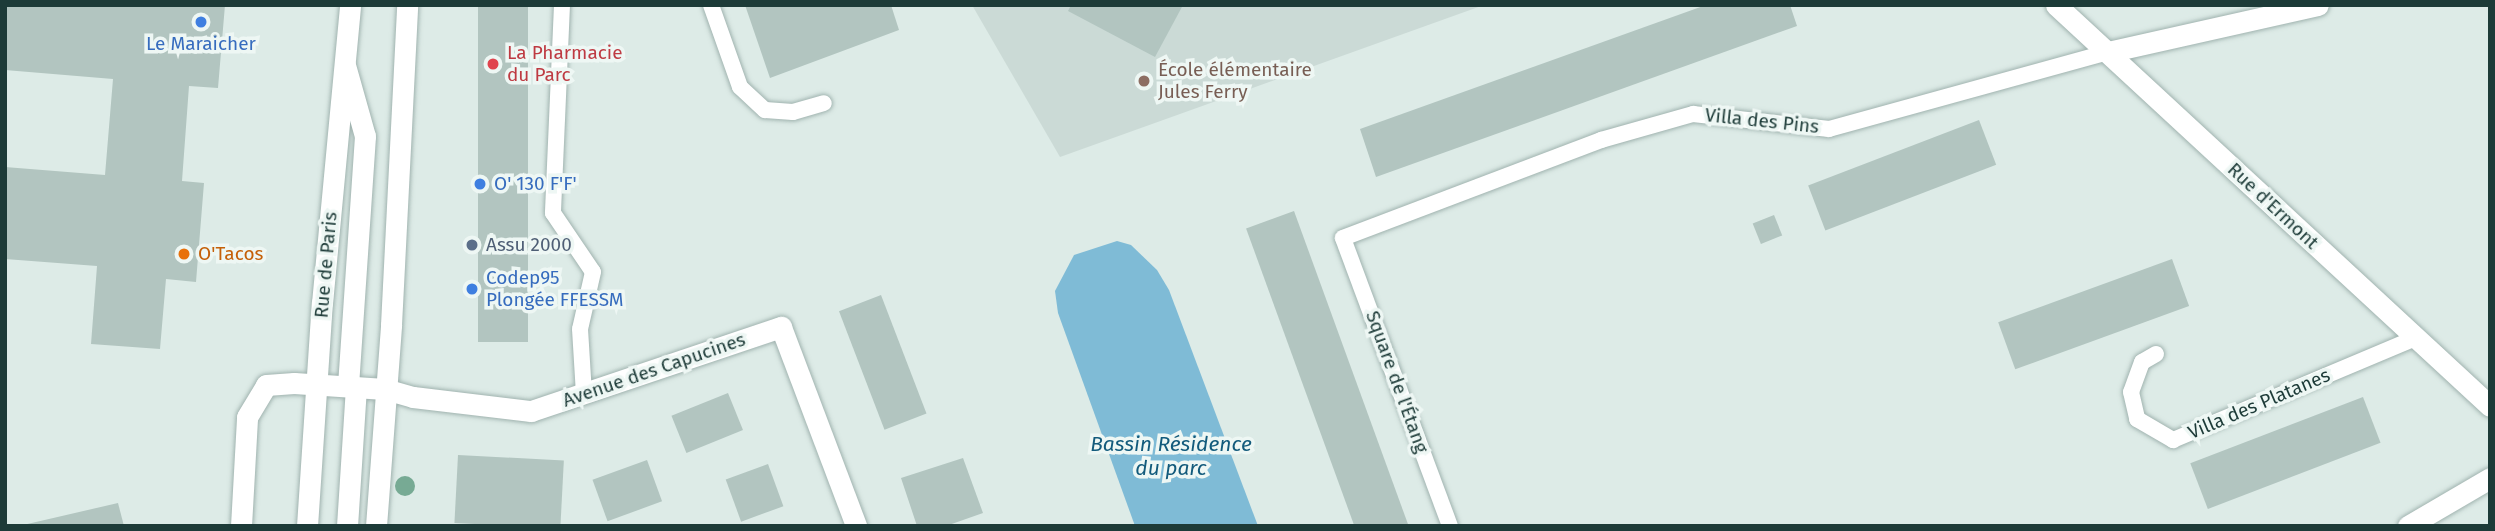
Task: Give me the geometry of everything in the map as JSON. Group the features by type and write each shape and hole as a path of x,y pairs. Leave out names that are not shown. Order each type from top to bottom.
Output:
{"street":[{"name":"Rue de Paris","path":"307,526 316,384 350,5"},
{"path":"376,526 407,5"},
{"name":"Rue d'Ermont","path":"2056,5 2490,406"},
{"path":"2108,52 2318,5"},
{"path":"345,63 365,136 347,526"},
{"name":"Avenue des Capucines","path":"241,526 247,417 266,385 316,384 385,389 413,397 531,411 781,327 856,526"},
{"path":"2408,526 2472,492 2490,478"}],"lane":[{"path":"562,5 553,213 593,272 580,329 584,394"},
{"path":"710,5 740,87 765,110 793,112 824,103"},
{"name":"Villa des Pins","path":"1343,237 1601,140 1693,114 1829,129 2108,52"},
{"name":"Square de l'Étang","path":"1343,237 1450,526"},
{"name":"Villa des Platanes","path":"2157,354 2142,362 2131,392 2137,419 2173,440 2416,338"}],"shaded area":[{"name":"École élémentaire Jules Ferry","path":"972,5 1484,5 1060,157"}],"water":[{"name":"Bassin Résidence du parc","path":"1117,241 1131,245 1157,270 1169,290 1258,526 1135,526 1058,313 1055,291 1074,255"}],"building":[{"path":"5,5 225,5 218,88 189,86 182,181 204,183 196,282 166,279 160,349 91,344 97,266 5,259 5,167 105,175 113,79 5,70"},
{"path":"478,5 528,5 528,342 478,342"},
{"path":"745,5 891,5 899,30 770,78"},
{"path":"1071,5 1183,5 1155,57 1068,11"},
{"path":"1706,5 1790,5 1797,26 1376,177 1360,129"},
{"path":"1979,120 1996,165 1825,230 1808,186"},
{"path":"1294,211 1409,526 1354,526 1246,228"},
{"path":"1774,215 1782,235 1761,244 1753,224"},
{"path":"2172,259 2189,306 2015,369 1998,322"},
{"path":"881,295 927,414 885,430 839,311"},
{"path":"728,393 743,430 686,453 671,416"},
{"path":"2363,397 2381,443 2208,509 2190,463"},
{"path":"458,455 564,461 560,526 454,523"},
{"path":"963,458 983,513 946,526 917,526 901,478"},
{"path":"647,460 662,501 608,521 592,480"},
{"path":"768,464 783,506 741,522 726,479"},
{"path":"118,503 124,526 23,526 23,525"}],"place":[{"name":"Le Maraicher","path":"201,22"},
{"name":"La Pharmacie du Parc","path":"493,64"},
{"name":"École élémentaire Jules Ferry","path":"1144,81"},
{"name":"O' 130 F'F'","path":"480,184"},
{"name":"Assu 2000","path":"472,245"},
{"name":"O'Tacos","path":"184,254"},
{"name":"Codep95 Plongée FFESSM","path":"472,289"}]}
